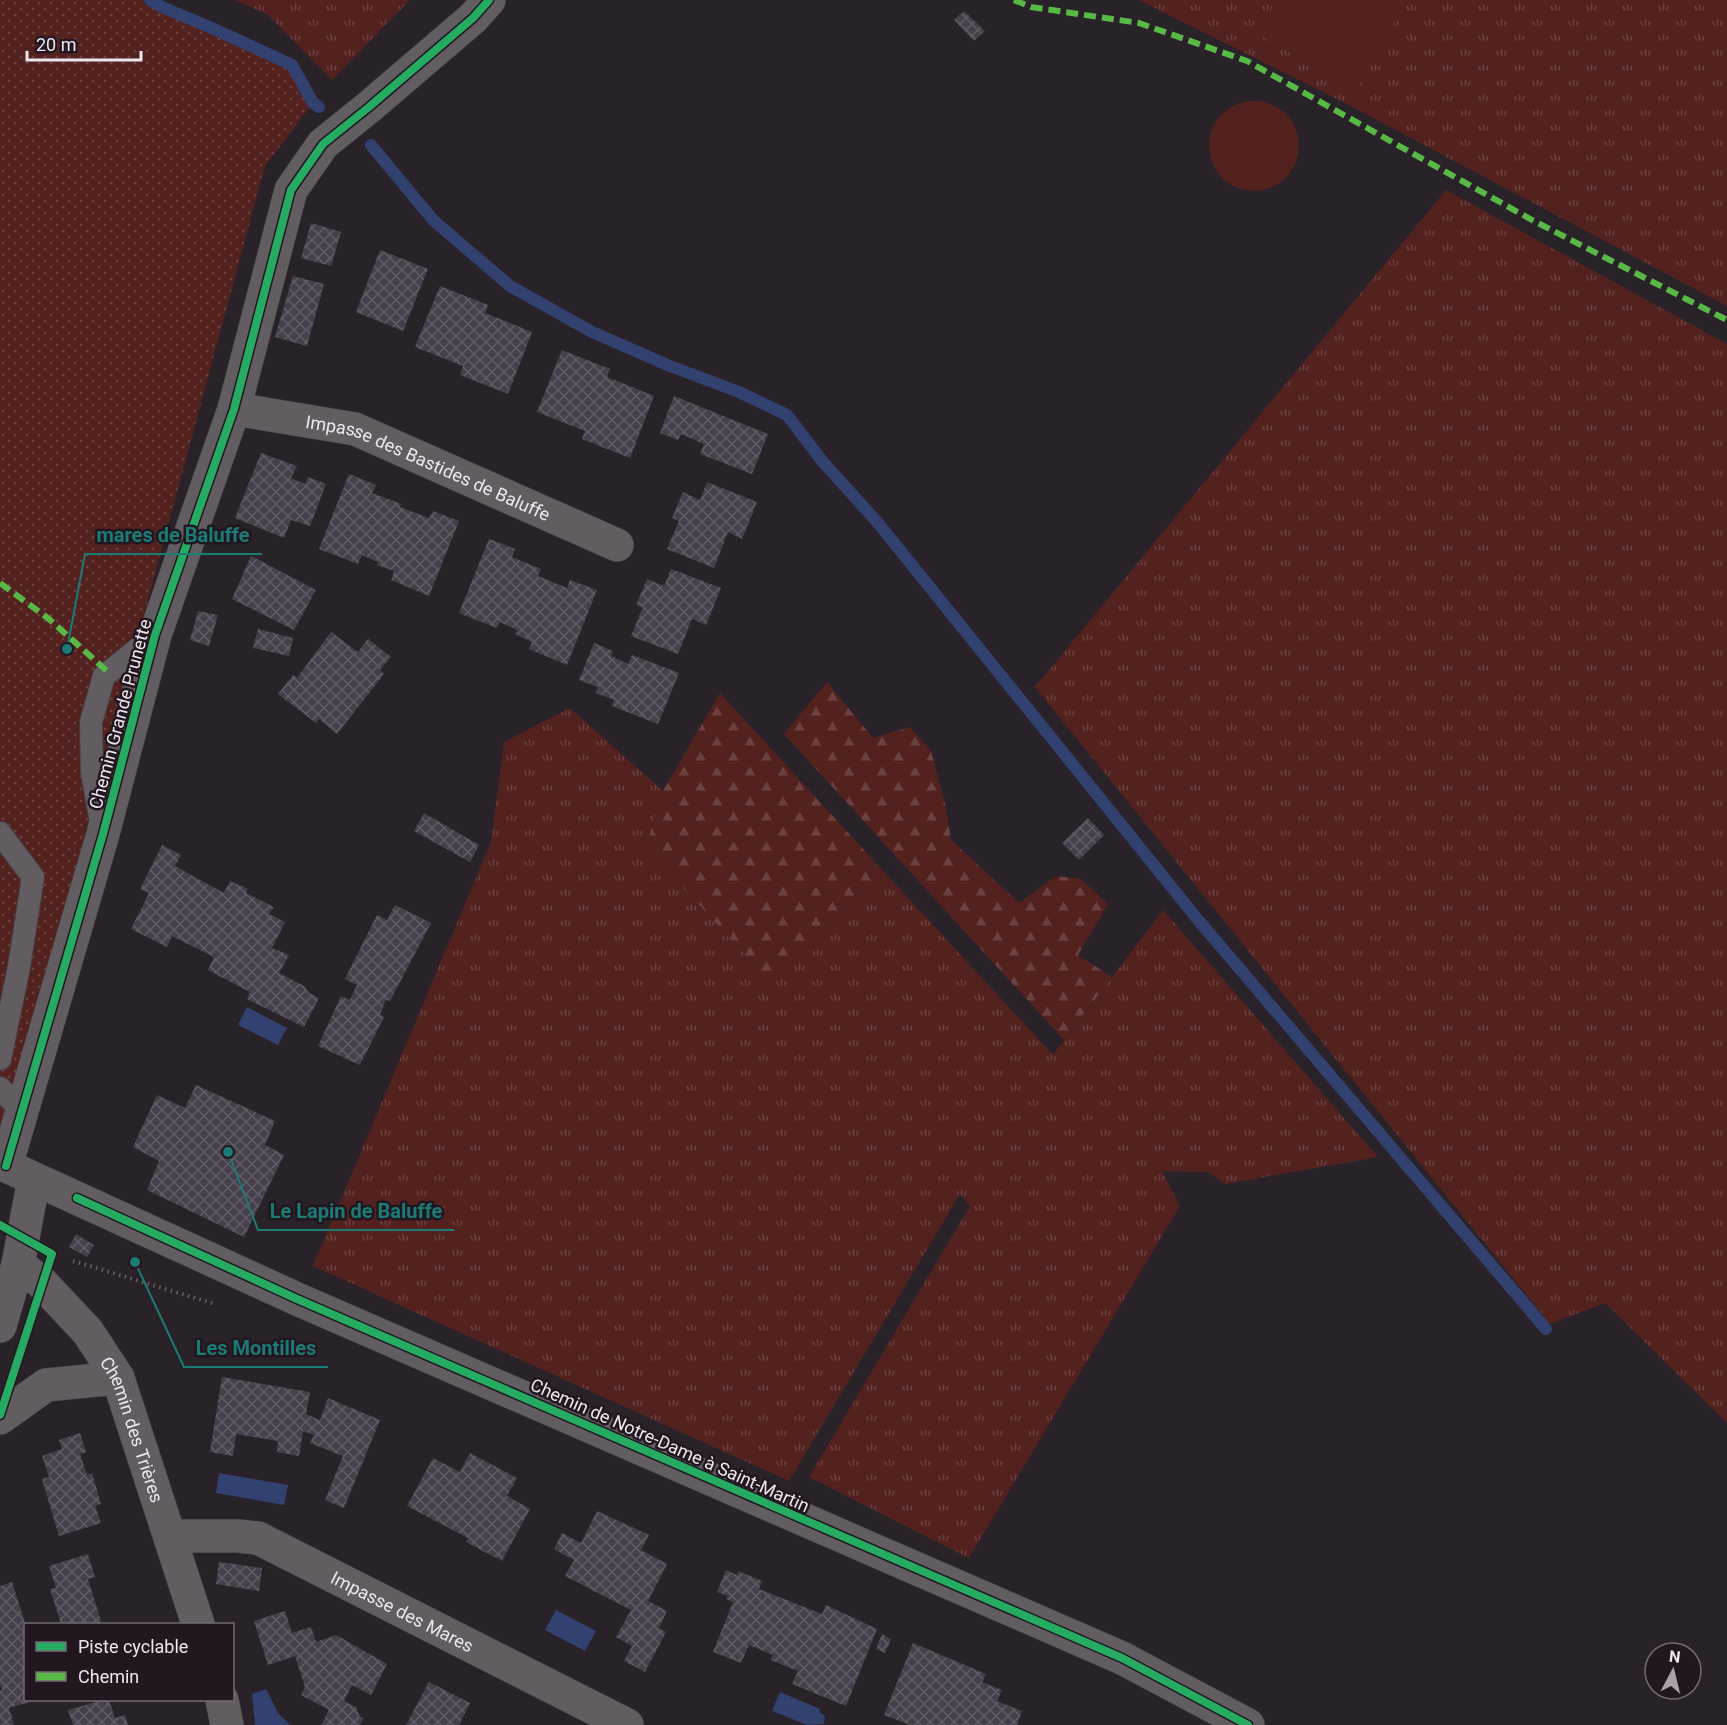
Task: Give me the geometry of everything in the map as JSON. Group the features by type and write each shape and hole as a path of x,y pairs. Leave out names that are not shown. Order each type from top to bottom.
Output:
{"street":[{"name":"Chemin Grande Prunette","path":"0,1326 18,1264 14,1169 22,1112 103,834 155,635 234,409 291,190 323,144 473,18 489,0"},
{"name":"Impasse des Bastides de Baluffe","path":"234,409 355,429 616,545"},
{"name":"Chemin de Notre-Dame à Saint-Martin","path":"14,1169 297,1299 1122,1658 1248,1725"},
{"name":"Chemin des Trières","path":"18,1264 42,1283 88,1332 118,1378 198,1623"},
{"path":"0,1418 46,1385 118,1378"},
{"name":"Impasse des Mares","path":"170,1536 238,1536 258,1539 627,1725"},
{"path":"222,1701 227,1725"}],"lane":[{"path":"0,833 33,877 19,967 0,1059"},
{"path":"0,1088 22,1112"}],"green space":[{"path":"0,0 150,0 292,65 313,103 265,166 4,1134 0,1132"},
{"path":"234,0 410,0 332,80 267,14"},
{"path":"1139,0 1727,0 1727,306 1347,104"},
{"path":"1276,0 1406,0 1356,92 1258,34"},
{"path":"1254,101 1279,109 1291,121 1299,146 1291,171 1279,183 1254,191 1229,183 1217,171 1209,146 1217,121 1229,109"},
{"path":"1446,190 1727,344 1727,1423 1605,1303 1550,1324 1035,687"},
{"path":"827,682 873,738 910,727 931,751 945,803 951,840 1019,903 1056,876 1081,879 1108,904 1078,955 1112,977 1064,1040 784,734"},
{"path":"720,693 886,874 770,982 646,847 663,791"},
{"path":"570,708 663,791 647,847 770,981 886,874 1053,1055 1163,910 1378,1157 1225,1184 1208,1172 1162,1171 1180,1206 969,1558 809,1477 970,1206 960,1194 789,1481 313,1266 491,842 504,742"}],"water":[{"path":"247,1007 287,1028 278,1045 238,1025"},
{"path":"219,1473 288,1485 284,1505 216,1493"},
{"path":"556,1610 596,1631 585,1651 545,1630"},
{"path":"266,1689 278,1713 290,1725 255,1725 252,1694"},
{"path":"780,1692 820,1709 819,1712 824,1715 825,1720 823,1724 807,1725 772,1711"}],"building":[{"path":"964,11 985,31 974,41 954,20"},
{"path":"311,223 341,232 331,266 301,258"},
{"path":"380,250 428,269 403,331 356,312"},
{"path":"293,276 324,284 307,346 275,337"},
{"path":"440,286 488,305 485,313 532,332 508,394 460,375 463,366 415,347"},
{"path":"562,350 610,369 607,377 654,396 630,458 582,439 585,431 537,412"},
{"path":"674,396 768,434 752,474 700,454 704,444 681,434 678,440 660,433"},
{"path":"261,453 297,466 291,478 305,484 308,477 326,484 310,526 291,520 284,538 235,518"},
{"path":"349,474 376,485 372,493 401,504 400,507 429,518 433,511 459,521 429,596 391,580 394,571 377,565 378,562 362,555 358,564 319,549"},
{"path":"707,482 757,502 742,539 728,532 714,568 667,549 679,521 672,518 683,492 700,500"},
{"path":"489,539 515,549 512,557 541,569 538,576 567,588 570,580 597,590 567,665 529,649 532,642 515,634 517,630 500,622 497,628 459,613"},
{"path":"251,556 316,590 294,630 232,599"},
{"path":"671,569 721,588 706,625 692,619 678,654 631,636 643,607 636,605 647,579 664,586"},
{"path":"198,611 218,615 209,646 190,640"},
{"path":"258,629 293,638 289,656 253,648"},
{"path":"331,632 358,652 368,639 391,657 380,670 384,674 337,734 319,719 316,723 278,694 293,675 297,678"},
{"path":"594,643 613,651 611,656 628,664 632,655 679,673 658,724 612,706 614,700 596,693 598,687 579,680"},
{"path":"424,813 479,845 470,862 414,831"},
{"path":"1088,818 1104,835 1079,860 1062,843"},
{"path":"162,845 181,855 175,866 200,880 224,893 230,881 248,889 246,893 274,907 269,914 285,922 272,948 289,955 279,973 304,986 309,993 319,998 304,1027 247,999 250,992 208,970 214,957 172,936 167,947 131,929 149,893 140,889"},
{"path":"395,905 431,923 390,1001 386,1000 380,1014 384,1017 360,1065 318,1046 341,996 350,1000 357,985 345,979 377,915 387,920"},
{"path":"196,1085 275,1121 265,1145 284,1155 244,1237 147,1190 159,1161 133,1147 157,1095 185,1108"},
{"path":"76,1234 94,1245 87,1257 69,1247"},
{"path":"222,1377 310,1392 306,1414 320,1420 328,1398 380,1420 344,1508 325,1500 343,1456 310,1443 314,1435 303,1431 299,1456 277,1452 278,1441 236,1434 233,1456 210,1452"},
{"path":"80,1433 86,1452 80,1454 87,1475 92,1473 101,1504 95,1506 101,1523 59,1536 42,1479 49,1477 42,1456 62,1449 59,1440"},
{"path":"470,1453 517,1478 507,1496 530,1509 502,1561 466,1542 468,1538 407,1506 433,1458 460,1472"},
{"path":"597,1511 649,1535 641,1550 667,1564 648,1601 667,1611 659,1628 666,1632 645,1672 624,1661 632,1646 616,1637 631,1610 565,1576 574,1560 554,1549 562,1533 581,1543"},
{"path":"88,1554 95,1577 88,1579 102,1623 61,1623 50,1589 56,1588 49,1566"},
{"path":"219,1562 262,1568 259,1591 216,1584"},
{"path":"726,1570 737,1575 738,1571 762,1581 759,1589 822,1614 826,1605 877,1629 846,1706 792,1684 798,1671 771,1660 773,1655 749,1645 741,1663 713,1652 733,1602 726,1599 728,1596 717,1592"},
{"path":"12,1582 25,1623 24,1701 30,1702 9,1708 14,1725 0,1725 0,1691 2,1690 0,1684 0,1586"},
{"path":"285,1611 292,1633 311,1627 316,1642 336,1635 387,1664 371,1695 352,1685 344,1701 356,1707 360,1717 363,1718 360,1725 321,1725 329,1710 301,1695 305,1687 295,1656 268,1665 254,1621"},
{"path":"882,1634 891,1639 885,1653 876,1649"},
{"path":"913,1643 986,1674 982,1682 1002,1690 997,1701 1022,1711 1017,1725 910,1725 884,1715"},
{"path":"429,1682 470,1703 459,1725 406,1725"},
{"path":"100,1701 109,1701 115,1718 125,1715 128,1725 73,1725 68,1710"}],"waterway":[{"path":"150,0 292,65 313,103 319,107"},
{"path":"371,145 433,220 510,286 592,332 670,366 739,392 787,415 823,462 878,523 1199,921 1546,1329"}],"marked path":[{"path":"1014,0 1031,7 1139,23 1247,61 1532,220 1727,320"},
{"path":"0,583 49,619 108,672"}],"cycle path":[{"path":"6,1166 103,834 155,635 234,409 291,190 323,144 473,18 489,0"},
{"path":"77,1198 297,1299 1122,1658 1248,1725"},
{"path":"0,1225 52,1254 0,1415"}],"place":[{"name":"mares de Baluffe","path":"67,649"},
{"name":"Le Lapin de Baluffe","path":"228,1152"},
{"name":"Les Montilles","path":"135,1262"}]}
